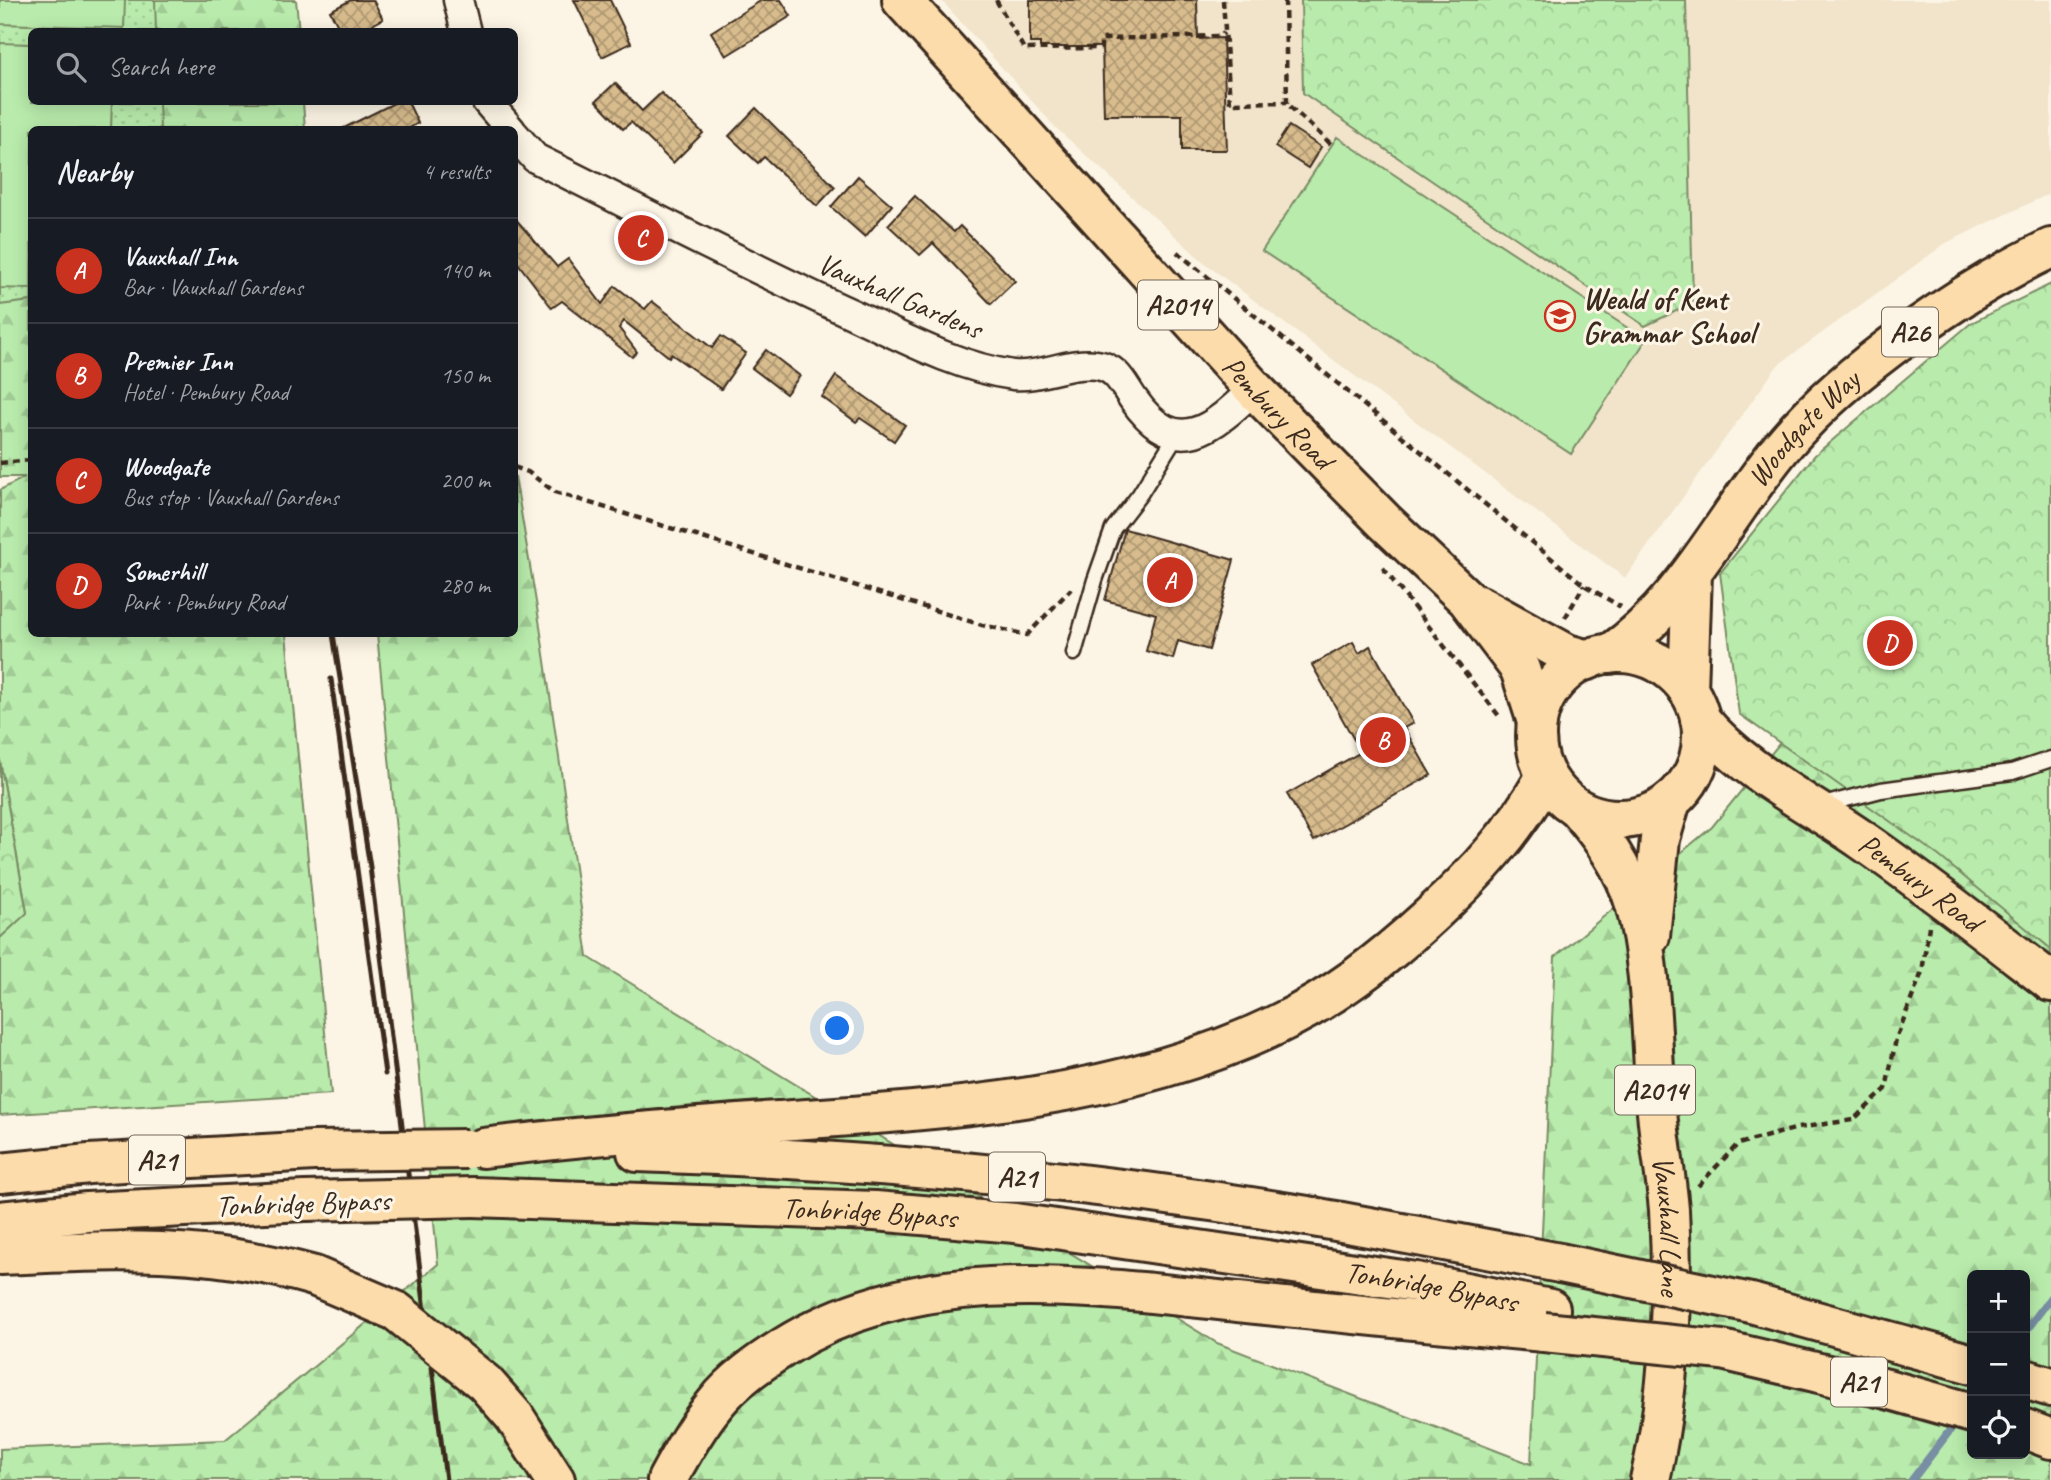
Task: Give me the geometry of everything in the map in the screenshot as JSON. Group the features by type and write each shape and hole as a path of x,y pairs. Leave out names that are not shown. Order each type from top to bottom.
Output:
{"main road":[{"name":"Pembury Road","path":"902,0 1254,389 1384,521 1467,599 1520,669 1519,720"},
{"name":"Woodgate Way","path":"1599,657 1644,624 1692,573 1744,496 1787,440 1835,394 1917,327 2051,248"},
{"path":"1692,573 1694,704 1701,753 1679,793 1650,814 1626,819 1601,817 1578,809 1560,794 1546,776 1537,750 1519,720 1570,670 1599,657 1633,654 1654,661 1673,673 1694,704"},
{"name":"Pembury Road","path":"1467,599 1567,654 1599,657"},
{"name":"Pembury Road","path":"1694,704 1718,741 1920,880 2051,982"},
{"path":"475,1148 586,1136 957,1107 1056,1093 1144,1072 1209,1051 1274,1026 1377,964 1484,864 1521,819 1546,776"},
{"name":"Pembury Road","path":"1679,793 1717,777 1746,777 1799,799"},
{"name":"Vauxhall Lane","path":"1647,973 1660,839 1679,793"},
{"name":"Vauxhall Lane","path":"1578,809 1604,839 1619,865 1635,903 1647,973 1658,1133 1668,1206 1671,1272 1659,1442 1650,1480"},
{"name":"Tonbridge Bypass","path":"0,1173 89,1164 314,1151 475,1148 880,1163 1030,1178 1289,1213 1560,1263 1751,1303 1967,1363"},
{"name":"Tonbridge Bypass","path":"0,1221 87,1212 305,1201 473,1197 875,1211 1015,1223 1404,1280 1547,1320"},
{"path":"0,1255 70,1252 209,1253 268,1263 314,1276 396,1311 485,1383 514,1416 555,1480"},
{"path":"667,1480 686,1444 716,1402 753,1367 802,1336 842,1316 907,1297 956,1289 1026,1285 1104,1288 1547,1320"},
{"name":"A21","path":"1547,1320 1733,1353 1888,1389 1967,1412"},
{"path":"2030,1381 2051,1387"},
{"path":"2030,1431 2051,1439"}],"street":[{"path":"458,0 465,28"},
{"path":"490,105 508,126"},
{"name":"Vauxhall Gardens","path":"518,139 535,158 788,285 942,355 1015,375 1077,365 1099,365 1119,374 1151,421 1177,434"},
{"path":"1177,434 1200,433 1222,419 1254,389"}],"lane":[{"path":"1074,653 1095,580 1114,529 1140,494 1177,434"},
{"path":"1799,799 2012,772 2051,759"}],"path":[{"path":"996,0 1024,49 1101,48 1101,39 1220,36 1224,33"},
{"path":"1223,0 1224,33 1228,37 1230,103 1287,102 1332,145"},
{"path":"1285,0 1287,102"},
{"path":"1172,248 1584,585 1644,624"},
{"path":"0,463 28,460"},
{"path":"518,469 555,492 969,621 1027,635 1071,589 1095,580"},
{"path":"1382,567 1519,720"},
{"path":"1668,1206 1695,1206 1698,1185 1738,1144 1798,1128 1853,1120 1886,1089 1896,1039 1922,972 1929,927 1913,895 1920,880"}],"shaded area":[{"name":"Weald of Kent Grammar School","path":"941,0 2051,0 2051,193 1946,243 1778,365 1625,578 1208,266 1056,128"}],"green space":[{"path":"0,0 178,0 182,28 28,28 28,105 193,105 196,126 28,126 28,344 0,349"},
{"path":"0,0 125,0 124,28 0,24"},
{"path":"155,0 296,0 299,28 156,28"},
{"path":"1301,0 1686,0 1693,303 1645,326 1303,93"},
{"path":"0,43 28,44 28,105 112,105 111,126 28,126 28,289 0,288"},
{"path":"159,105 303,105 305,126 160,126"},
{"path":"1337,137 1646,340 1571,454 1262,251"},
{"path":"2051,284 2051,949 1939,856 1739,714 1720,573 1815,455 1971,323"},
{"path":"28,301 28,637 286,637 331,1094 0,1115 0,938 27,913 0,761 0,490 25,477 0,477 0,305"},
{"path":"518,494 588,957 1217,1343 1531,1464 1555,957 1712,827 1918,572 2051,572 2051,1480 0,1480 0,1449 225,1440 438,1264 377,637 518,637"},
{"path":"0,761 27,913 0,938"}],"building":[{"path":"351,0 373,0 383,19 366,28 339,28 330,11"},
{"path":"574,0 610,0 631,43 602,57"},
{"path":"762,0 781,0 791,16 726,56 711,32"},
{"path":"1030,0 1197,0 1198,39 1223,38 1227,150 1182,150 1182,115 1104,115 1102,47 1040,47 1040,43 1030,43"},
{"path":"615,83 642,111 661,93 703,133 673,163 631,122 623,129 596,101"},
{"path":"390,105 409,105 418,123 413,126 348,126"},
{"path":"756,108 835,187 817,206 764,157 758,163 729,136"},
{"path":"1289,126 1321,147 1308,168 1275,147"},
{"path":"858,176 892,205 865,237 831,207"},
{"path":"915,196 954,232 960,226 1015,281 991,304 933,243 920,255 888,225"},
{"path":"518,222 557,267 568,259 602,304 615,286 645,309 652,301 712,348 721,336 746,353 721,389 671,354 669,357 624,321 619,328 637,352 632,357 562,301 552,308 518,263"},
{"path":"766,350 800,376 786,394 752,368"},
{"path":"836,376 905,425 894,441 860,418 856,422 822,397"},
{"path":"1125,529 1234,560 1209,650 1178,641 1173,659 1146,651 1156,614 1105,600"},
{"path":"1353,642 1359,653 1370,646 1413,723 1404,728 1431,775 1314,841 1287,794 1361,752 1312,665"}],"waterway":[{"path":"2030,1325 2051,1297"},
{"path":"1912,1480 1957,1421"}],"railway":[{"path":"333,637 370,867 446,1480"},
{"path":"331,679 385,1074"}],"place":[{"name":"Woodgate","path":"641,238"},
{"name":"Weald of Kent Grammar School","path":"1560,316"},
{"name":"Vauxhall Inn","path":"1170,580"},
{"name":"Somerhill","path":"1890,643"},
{"name":"Premier Inn","path":"1383,740"}]}
